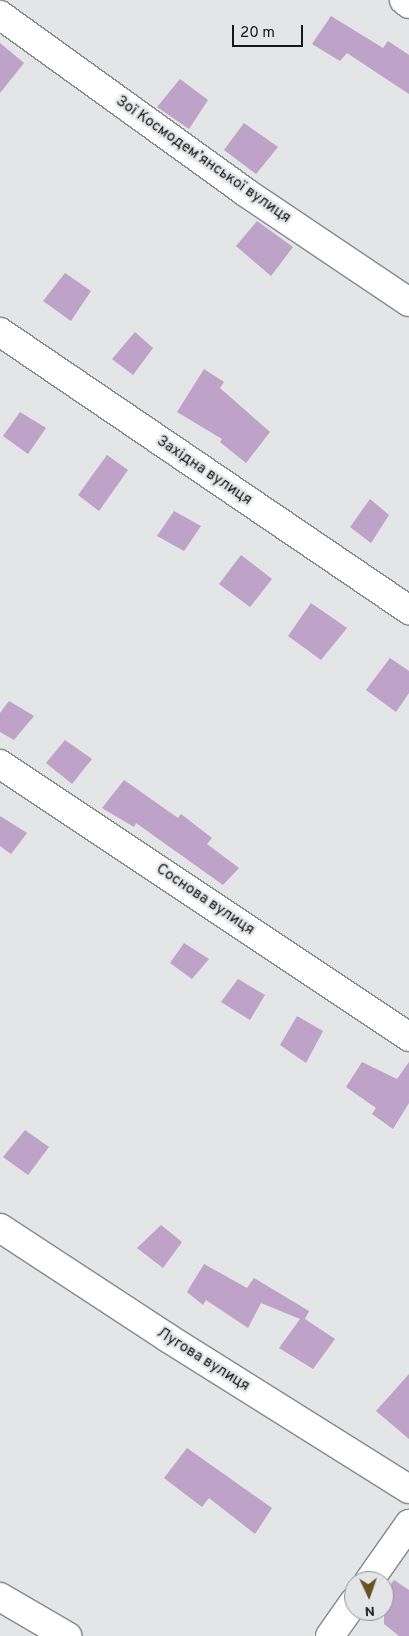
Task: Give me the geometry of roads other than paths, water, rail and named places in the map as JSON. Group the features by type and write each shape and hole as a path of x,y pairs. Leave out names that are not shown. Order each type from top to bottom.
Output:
{"street":[{"path":"404,0 409,4"},
{"name":"Зої Космодем’янської вулиця","path":"0,15 246,192 409,302"},
{"name":"Західна вулиця","path":"0,332 409,610"},
{"name":"Соснова вулиця","path":"0,764 409,1037"},
{"name":"Лугова вулиця","path":"0,1228 168,1338 409,1489"},
{"path":"376,1571 409,1524"},
{"path":"0,1597 68,1636"},
{"path":"330,1636 344,1616"}]}
